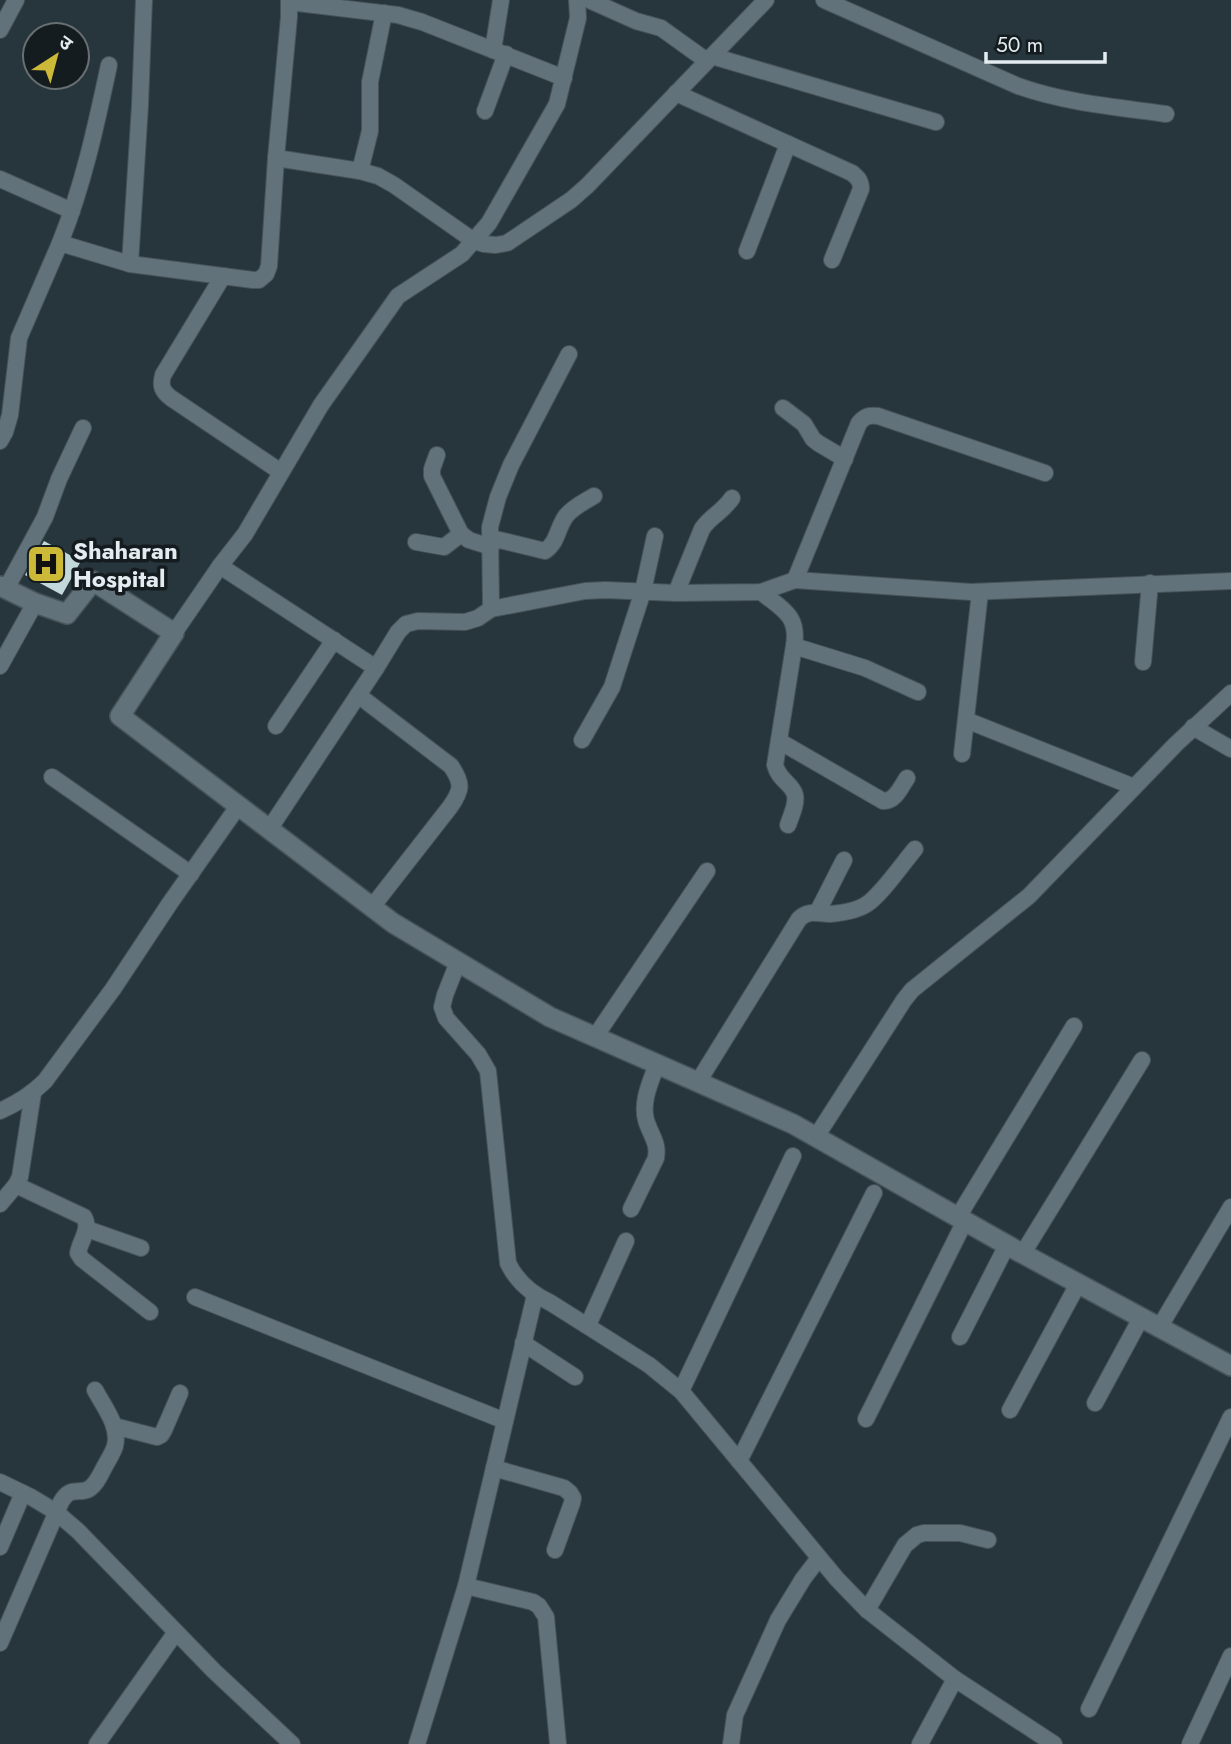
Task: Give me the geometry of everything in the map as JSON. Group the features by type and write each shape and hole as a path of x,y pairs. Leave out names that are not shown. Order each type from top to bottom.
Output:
{"street":[{"path":"0,30 16,0"},
{"path":"131,264 144,0"},
{"path":"485,111 500,52 501,0"},
{"path":"577,0 578,18 557,104 489,223 462,254 398,296 321,405 245,534 220,566 120,716 393,923 550,1017 793,1124 1078,1284 1231,1366"},
{"path":"589,0 636,21 661,28 710,59 936,122"},
{"path":"276,158 377,176 474,241 496,245 507,243 571,200 587,186 766,0"},
{"path":"824,0 1041,94 1166,114"},
{"path":"60,243 131,264 260,280 266,274 270,267 289,1 398,15 564,78"},
{"path":"360,171 370,131 370,82 384,13"},
{"path":"0,441 10,415 19,338 72,211 93,141 109,65"},
{"path":"676,93 858,178 861,189 832,260"},
{"path":"747,251 788,144"},
{"path":"0,179 72,211"},
{"path":"223,276 160,384 171,398 281,472"},
{"path":"491,609 491,527 498,497 511,465 569,355"},
{"path":"783,408 804,424 813,439 845,459"},
{"path":"795,580 859,423 864,417 878,416 1045,473"},
{"path":"83,428 45,517 3,587 35,603 67,614 93,581 174,633"},
{"path":"437,455 432,476 461,534 469,540 545,551 554,543 567,514 594,496"},
{"path":"676,593 702,528 722,512 732,498"},
{"path":"416,542 444,547 461,534"},
{"path":"582,740 612,687 643,592 655,536"},
{"path":"220,566 376,668"},
{"path":"270,828 398,632 406,624 418,621 465,622 478,618 491,609 585,591 761,592 795,580 980,592 1231,581"},
{"path":"1143,662 1150,583"},
{"path":"761,592 784,610 796,628 775,765 777,772 794,791 795,803 789,825"},
{"path":"962,754 980,592"},
{"path":"0,666 35,603"},
{"path":"276,726 334,640"},
{"path":"794,646 865,668 918,692"},
{"path":"816,1137 912,990 1029,896 1193,727 1231,693"},
{"path":"358,695 451,766 458,776 460,786 459,794 450,807 372,907"},
{"path":"965,720 1134,787"},
{"path":"1193,727 1231,750"},
{"path":"779,741 883,801 894,798 907,778"},
{"path":"52,777 191,874"},
{"path":"0,1111 22,1101 45,1081 113,989 239,805"},
{"path":"698,1082 799,919 809,912 842,913 868,904 915,849"},
{"path":"817,913 844,860"},
{"path":"594,1037 707,871"},
{"path":"458,962 442,1007 446,1018 478,1054 488,1071 508,1263 518,1280 535,1295 588,1325 649,1365 681,1391 819,1558 867,1610 955,1679 1054,1744"},
{"path":"866,1419 961,1219 1074,1026"},
{"path":"960,1336 1142,1060"},
{"path":"631,1209 658,1151 646,1119 645,1107 657,1064"},
{"path":"0,1204 20,1177 33,1093"},
{"path":"681,1391 793,1156"},
{"path":"16,1185 84,1217 87,1222 86,1229 78,1253 82,1259 150,1312"},
{"path":"739,1461 874,1193"},
{"path":"1159,1328 1231,1207"},
{"path":"86,1229 141,1248"},
{"path":"588,1325 626,1241"},
{"path":"1010,1410 1078,1284"},
{"path":"417,1744 466,1586 535,1295"},
{"path":"195,1297 505,1421"},
{"path":"1095,1403 1141,1318"},
{"path":"523,1343 575,1377"},
{"path":"0,1643 64,1497 70,1492 86,1490 95,1484 115,1448 114,1426 95,1390"},
{"path":"114,1426 157,1437 161,1435 180,1393"},
{"path":"1089,1709 1231,1417"},
{"path":"494,1468 564,1488 573,1497 555,1550"},
{"path":"0,1482 56,1512 78,1531 176,1632 292,1744"},
{"path":"0,1547 23,1493"},
{"path":"867,1610 905,1545 917,1535 960,1533 988,1540"},
{"path":"731,1744 735,1714 778,1620 819,1558"},
{"path":"466,1586 533,1602 544,1611 558,1744"},
{"path":"103,1742 176,1632"},
{"path":"1190,1744 1231,1656"},
{"path":"920,1744 955,1679"}],"building":[{"path":"44,541 81,561 62,595 25,575"}],"place":[{"name":"Shaharan Hospital","path":"46,564"}]}
